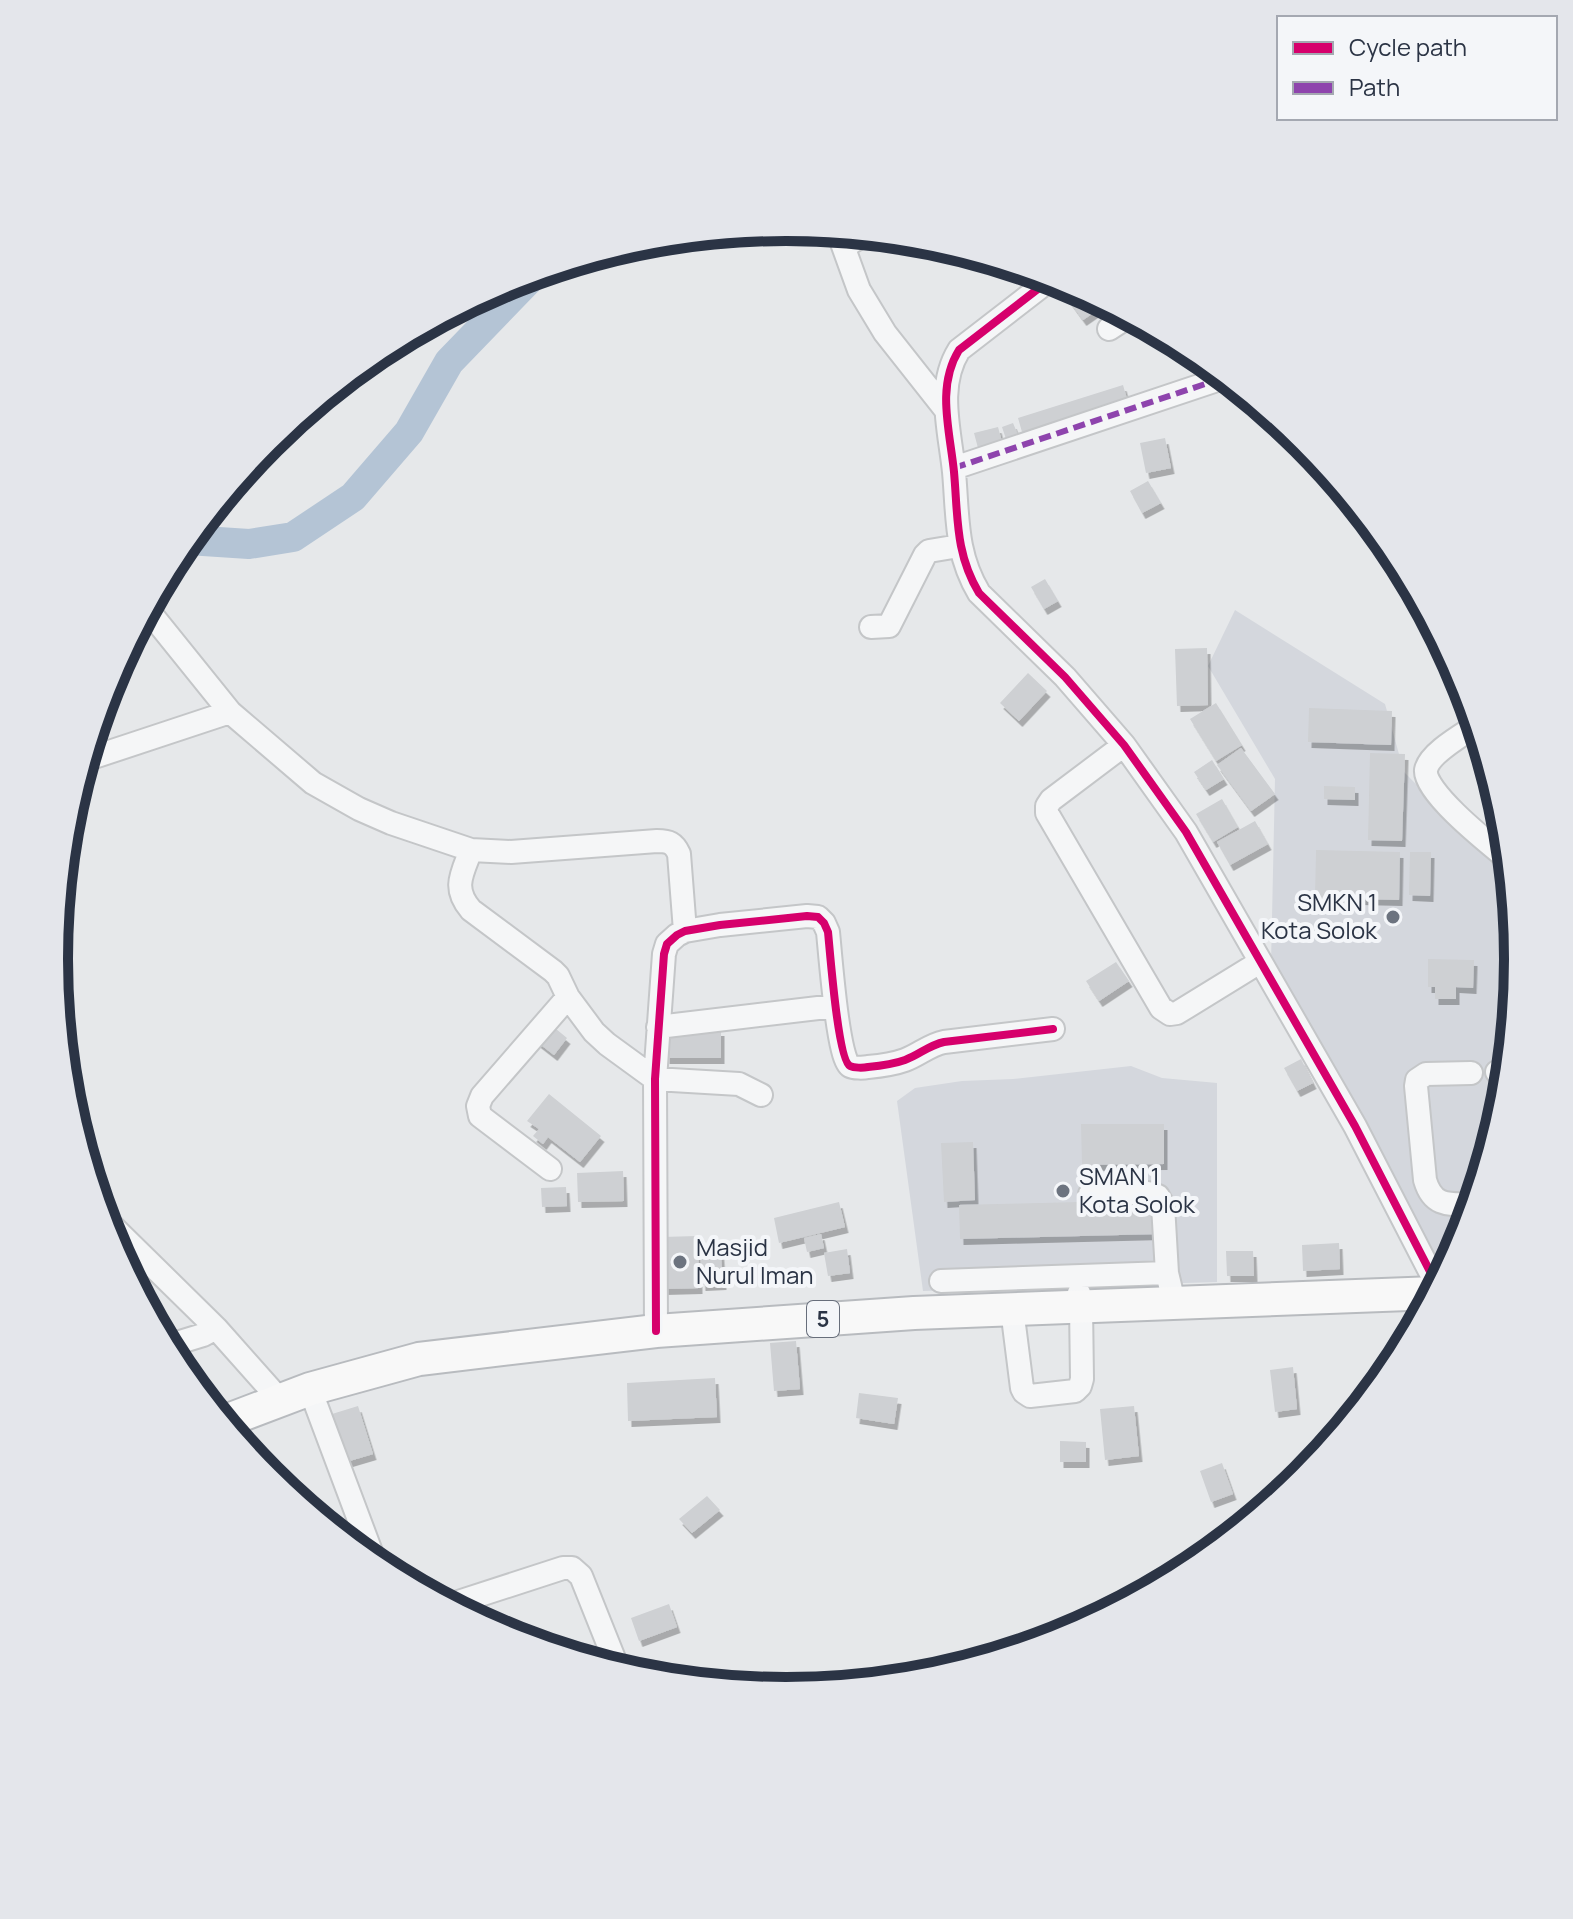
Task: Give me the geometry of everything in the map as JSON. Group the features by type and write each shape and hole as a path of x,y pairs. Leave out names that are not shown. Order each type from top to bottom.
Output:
{"highway":[{"name":"5","path":"234,1418 295,1395 419,1359 656,1331 1012,1309 1078,1291 1171,1287 1423,1293"}],"street":[{"path":"849,244 859,290 885,333 945,409"},
{"path":"1039,288 959,350 950,364 945,409 954,468 959,546 969,577 979,593 1065,677 1124,745 1186,832 1355,1126 1432,1275"},
{"path":"1109,329 1119,323"},
{"path":"954,468 1213,381"},
{"path":"871,627 889,626 929,551 959,546"},
{"path":"154,618 230,712 313,783 391,823 471,850 511,852 668,841 675,845 679,854 685,931"},
{"path":"98,756 230,712"},
{"path":"1468,732 1437,754 1426,770 1427,777 1453,813 1496,849"},
{"path":"1124,745 1051,800 1047,813 1161,1008 1170,1014 1177,1013 1260,962"},
{"path":"471,850 460,881 460,896 464,903 558,976 568,997 607,1044 655,1079 739,1084 761,1095"},
{"path":"656,1331 655,1079 664,954 667,944 677,935 720,925 818,917 828,932 843,1056 851,1067 904,1060 929,1046 944,1042 1053,1029"},
{"path":"550,1169 480,1116 478,1106 482,1096 568,997"},
{"path":"658,1027 835,1006"},
{"path":"1462,1204 1444,1204 1428,1189 1416,1086 1417,1080 1426,1074 1471,1073"},
{"path":"1090,1194 1148,1193 1158,1196 1163,1205 1171,1287"},
{"path":"125,1239 216,1328 295,1395 365,1541"},
{"path":"941,1281 1078,1291 1082,1379 1075,1391 1030,1396 1024,1392 1012,1309"},
{"path":"179,1342 216,1328"},
{"path":"463,1601 563,1568 572,1568 581,1576 613,1657"}],"shaded area":[{"name":"SMKN 1 Kota Solok","path":"1235,610 1385,704 1404,772 1499,867 1505,960 1499,1053 1481,1145 1467,1190 1435,1269 1271,964 1275,779 1208,666"},
{"name":"SMAN 1 Kota Solok","path":"1131,1066 1162,1078 1217,1083 1217,1282 923,1291 897,1101 915,1088"}],"building":[{"path":"1068,299 1096,311 1083,320"},
{"path":"1123,385 1127,399 1022,432 1018,418"},
{"path":"1013,423 1018,435 1006,439 1002,427"},
{"path":"998,427 1002,442 978,448 974,433"},
{"path":"1165,438 1171,468 1146,473 1140,443"},
{"path":"1148,481 1161,503 1142,513 1130,491"},
{"path":"1045,579 1058,601 1044,609 1031,587"},
{"path":"1207,648 1208,705 1177,706 1175,649"},
{"path":"1028,673 1047,691 1019,721 1000,703"},
{"path":"1216,703 1242,745 1216,761 1190,719"},
{"path":"1309,708 1392,711 1391,745 1308,742"},
{"path":"1241,748 1275,794 1251,811 1217,765"},
{"path":"1370,753 1405,754 1402,841 1368,840"},
{"path":"1212,760 1224,779 1206,790 1194,772"},
{"path":"1324,786 1355,787 1355,800 1324,799"},
{"path":"1222,799 1238,827 1213,842 1196,814"},
{"path":"1255,821 1268,844 1230,865 1217,842"},
{"path":"1316,850 1400,852 1399,900 1315,898"},
{"path":"1410,852 1431,852 1430,896 1409,895"},
{"path":"1428,959 1474,960 1473,988 1456,987 1456,999 1435,999 1435,987 1428,987"},
{"path":"1116,962 1129,981 1099,1001 1086,981"},
{"path":"550,1024 567,1038 554,1055 536,1041"},
{"path":"666,1030 721,1030 721,1058 666,1058"},
{"path":"1301,1059 1313,1083 1297,1091 1284,1068"},
{"path":"549,1094 601,1136 580,1162 548,1137 543,1144 533,1136 539,1129 527,1121"},
{"path":"1081,1124 1164,1124 1164,1164 1082,1165"},
{"path":"973,1142 975,1200 944,1202 941,1143"},
{"path":"623,1171 624,1201 578,1202 577,1173"},
{"path":"566,1187 567,1206 542,1207 541,1188"},
{"path":"1158,1200 1159,1234 960,1239 959,1205"},
{"path":"839,1202 845,1227 779,1243 774,1218"},
{"path":"821,1234 824,1248 807,1252 804,1238"},
{"name":"Masjid Nurul Iman","path":"698,1236 699,1288 662,1289 661,1237"},
{"path":"1339,1243 1340,1269 1303,1271 1302,1245"},
{"path":"720,1244 723,1284 702,1285 700,1245"},
{"path":"847,1249 850,1273 828,1276 824,1253"},
{"path":"1226,1251 1253,1251 1254,1276 1227,1276"},
{"path":"796,1341 800,1389 774,1391 770,1343"},
{"path":"1293,1367 1297,1409 1275,1412 1270,1370"},
{"path":"715,1378 717,1417 628,1421 627,1383"},
{"path":"859,1393 898,1398 894,1424 856,1418"},
{"path":"358,1406 373,1454 346,1462 332,1414"},
{"path":"1134,1406 1139,1456 1105,1460 1100,1409"},
{"path":"1060,1441 1086,1442 1086,1462 1060,1462"},
{"path":"1222,1463 1233,1494 1211,1502 1200,1471"},
{"path":"707,1496 720,1510 692,1533 679,1519"},
{"path":"669,1604 677,1627 639,1641 631,1618"}],"waterway":[{"path":"203,541 249,544 293,537 353,497 409,432 449,362 513,296"}],"marked path":[{"path":"954,468 1213,381"}],"cycle path":[{"path":"1039,288 959,350 948,379 946,410 959,534 971,578 979,593 1065,677 1124,745 1186,832 1355,1126 1432,1275"},
{"path":"656,1331 655,1079 664,954 667,944 677,935 720,925 818,917 828,932 838,1026 846,1059 852,1067 896,1063 944,1042 1053,1029"}],"place":[{"name":"SMKN 1 Kota Solok","path":"1393,917"},
{"name":"SMAN 1 Kota Solok","path":"1063,1191"},
{"name":"Masjid Nurul Iman","path":"680,1262"}]}
